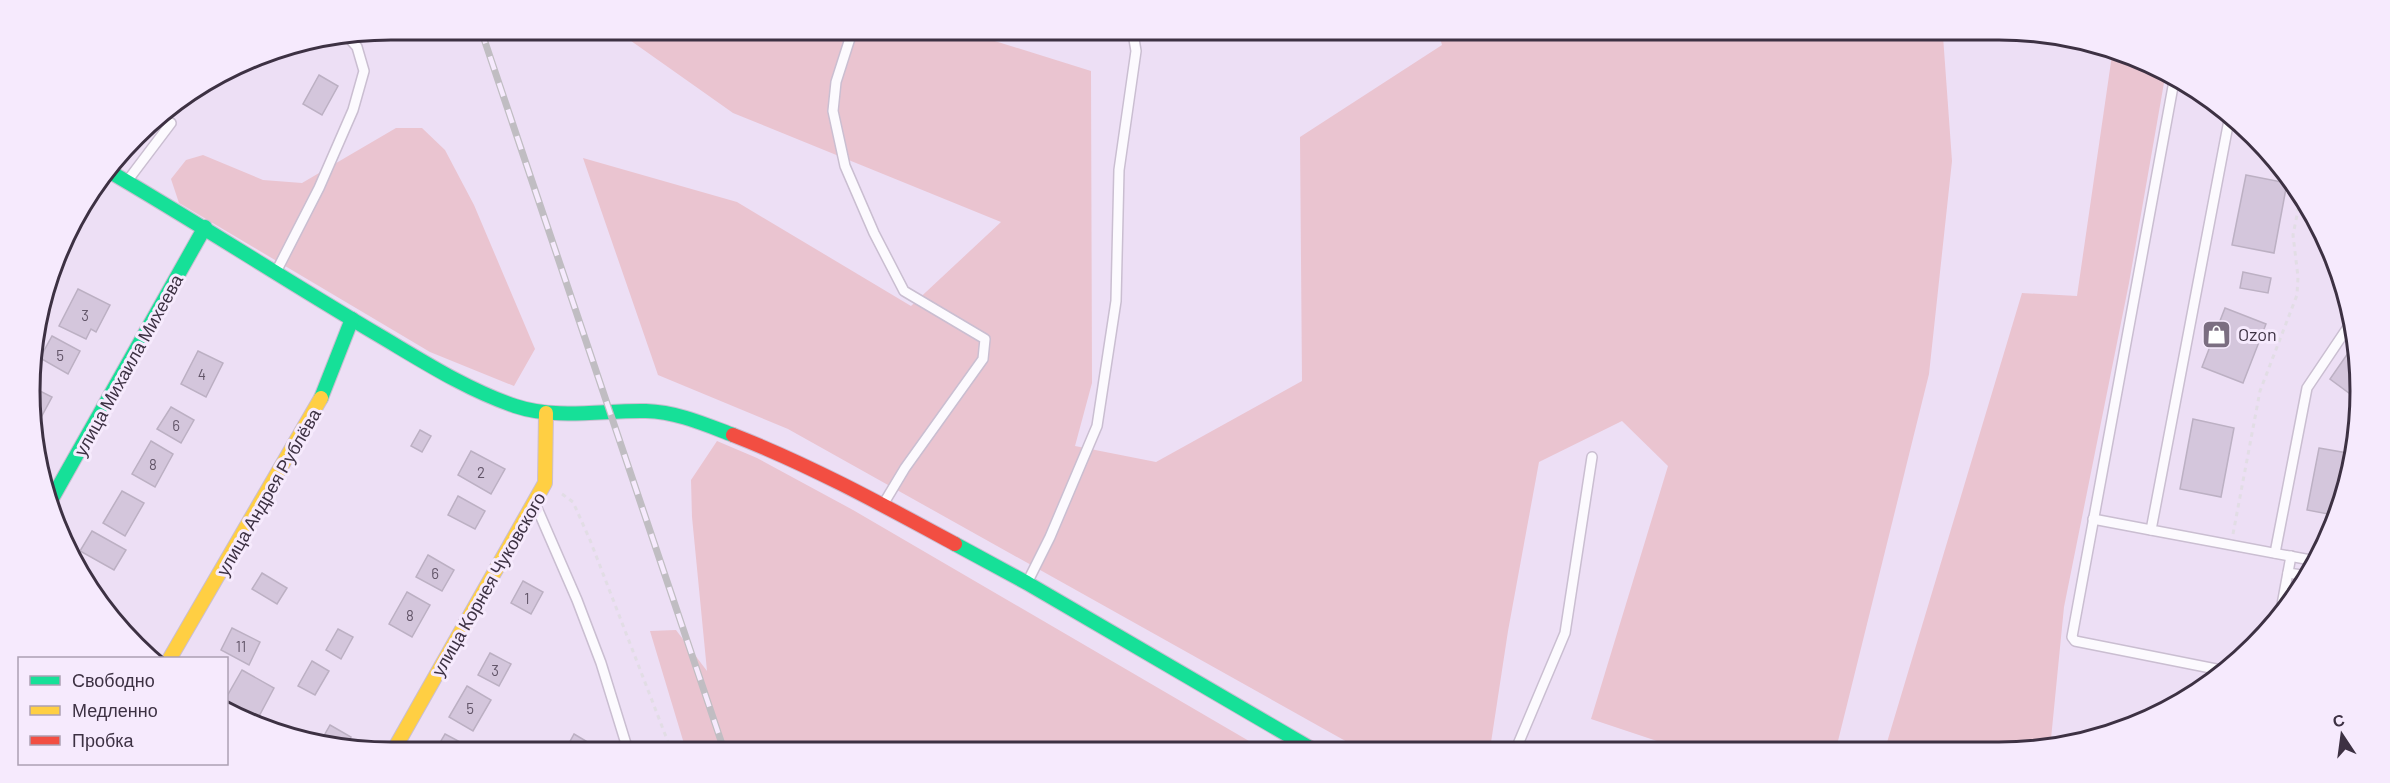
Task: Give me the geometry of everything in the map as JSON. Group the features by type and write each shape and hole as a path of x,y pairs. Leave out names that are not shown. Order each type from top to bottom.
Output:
{"street":[{"path":"115,175 476,392 518,407 546,413 648,411 686,417 769,449 883,505 1027,583 1300,742"},
{"name":"улица Михаила Михеева","path":"55,493 205,227"},
{"name":"улица Андрея Рублёва","path":"171,657 320,402 352,318"},
{"name":"улица Корнея Чуковского","path":"398,742 545,483 546,413"}],"lane":[{"path":"849,40 836,82 833,111 845,166 874,234 904,291 985,339 983,359 905,468 883,505"},
{"path":"1027,583 1050,537 1097,426 1116,301 1119,170 1136,51 1134,40"},
{"path":"276,272 319,188 353,110 364,71 357,47 353,43"},
{"path":"2173,87 2072,640 2214,669"},
{"path":"127,182 171,123"},
{"path":"2151,530 2228,126"},
{"path":"2275,553 2307,388 2344,333"},
{"path":"1519,742 1564,633 1592,457"},
{"path":"534,503 577,600 601,663 625,742"},
{"path":"2093,519 2306,559"},
{"path":"2284,596 2291,556"},
{"path":"2288,573 2298,574"}],"path":[{"path":"2231,545 2260,391 2297,296 2298,277 2293,235 2298,210"},
{"path":"545,483 573,502 590,540 668,742"}],"shaded area":[{"path":"630,40 992,40 1091,71 1092,383 1075,446 1156,462 1302,381 1300,137 1442,45 1441,40 1943,40 1952,161 1929,374 1838,742 1660,742 1591,719 1668,466 1622,421 1539,462 1508,631 1491,742 1347,742 788,429 658,375 583,158 737,202 911,306 1001,222 733,113"},
{"path":"2111,59 2164,83 2129,283 2064,607 2051,738 2021,742 1887,742 2022,293 2077,296"},
{"path":"396,128 422,128 445,150 474,205 535,349 514,386 430,352 179,203 171,179 186,160 203,155 263,180 302,183"},
{"path":"717,441 757,458 853,510 1251,742 683,742 650,631 676,630 707,671 692,517 691,480"}],"building":[{"path":"319,75 338,86 322,115 303,104"},
{"path":"2246,175 2280,182 2286,190 2274,253 2232,245"},
{"path":"2243,272 2271,278 2268,293 2240,288"},
{"path":"78,289 110,305 96,332 91,329 86,339 59,326"},
{"path":"2225,308 2266,324 2243,383 2202,367"},
{"path":"52,336 80,351 68,374 42,359 43,352"},
{"path":"198,351 223,363 206,397 181,384"},
{"path":"2347,354 2350,394 2330,379"},
{"path":"40,391 52,397 41,417"},
{"path":"171,407 194,420 181,443 157,429"},
{"path":"2193,419 2234,428 2221,497 2180,489"},
{"path":"420,430 431,436 422,452 411,446"},
{"path":"151,441 173,454 155,487 132,474"},
{"path":"2319,448 2344,452 2338,482 2327,514 2307,510"},
{"path":"471,451 505,469 491,494 458,475"},
{"path":"122,491 144,503 125,536 103,523"},
{"path":"458,496 485,511 475,529 448,515"},
{"path":"92,531 126,550 114,570 80,551"},
{"path":"428,555 454,570 442,591 416,577"},
{"path":"262,573 287,588 277,604 252,589"},
{"path":"523,581 543,592 531,614 511,603"},
{"path":"407,592 430,605 412,637 389,624"},
{"path":"232,628 260,642 249,665 221,650"},
{"path":"338,629 353,637 341,659 326,650"},
{"path":"490,653 511,664 499,686 478,675"},
{"path":"312,661 329,671 315,695 298,686"},
{"path":"242,670 274,688 259,717 228,702 228,694"},
{"path":"467,686 491,700 473,731 449,717"},
{"path":"330,725 351,737 350,739 324,736"},
{"path":"445,734 460,742 440,742"},
{"path":"574,734 588,742 570,742"}],"railway":[{"path":"484,40 721,742"}],"traffic: fast":[{"path":"115,175 426,363 461,383 497,399 515,406 547,413 657,412 690,419 733,435"},
{"path":"55,493 205,227"},
{"path":"321,398 352,319"},
{"path":"955,544 1027,583 1300,742"}],"traffic: slow":[{"path":"171,657 321,398"},
{"path":"398,742 545,483 546,413"}],"traffic: jam":[{"path":"733,435 818,472 955,544"}],"place":[{"name":"Ozon","path":"2217,334"}]}
